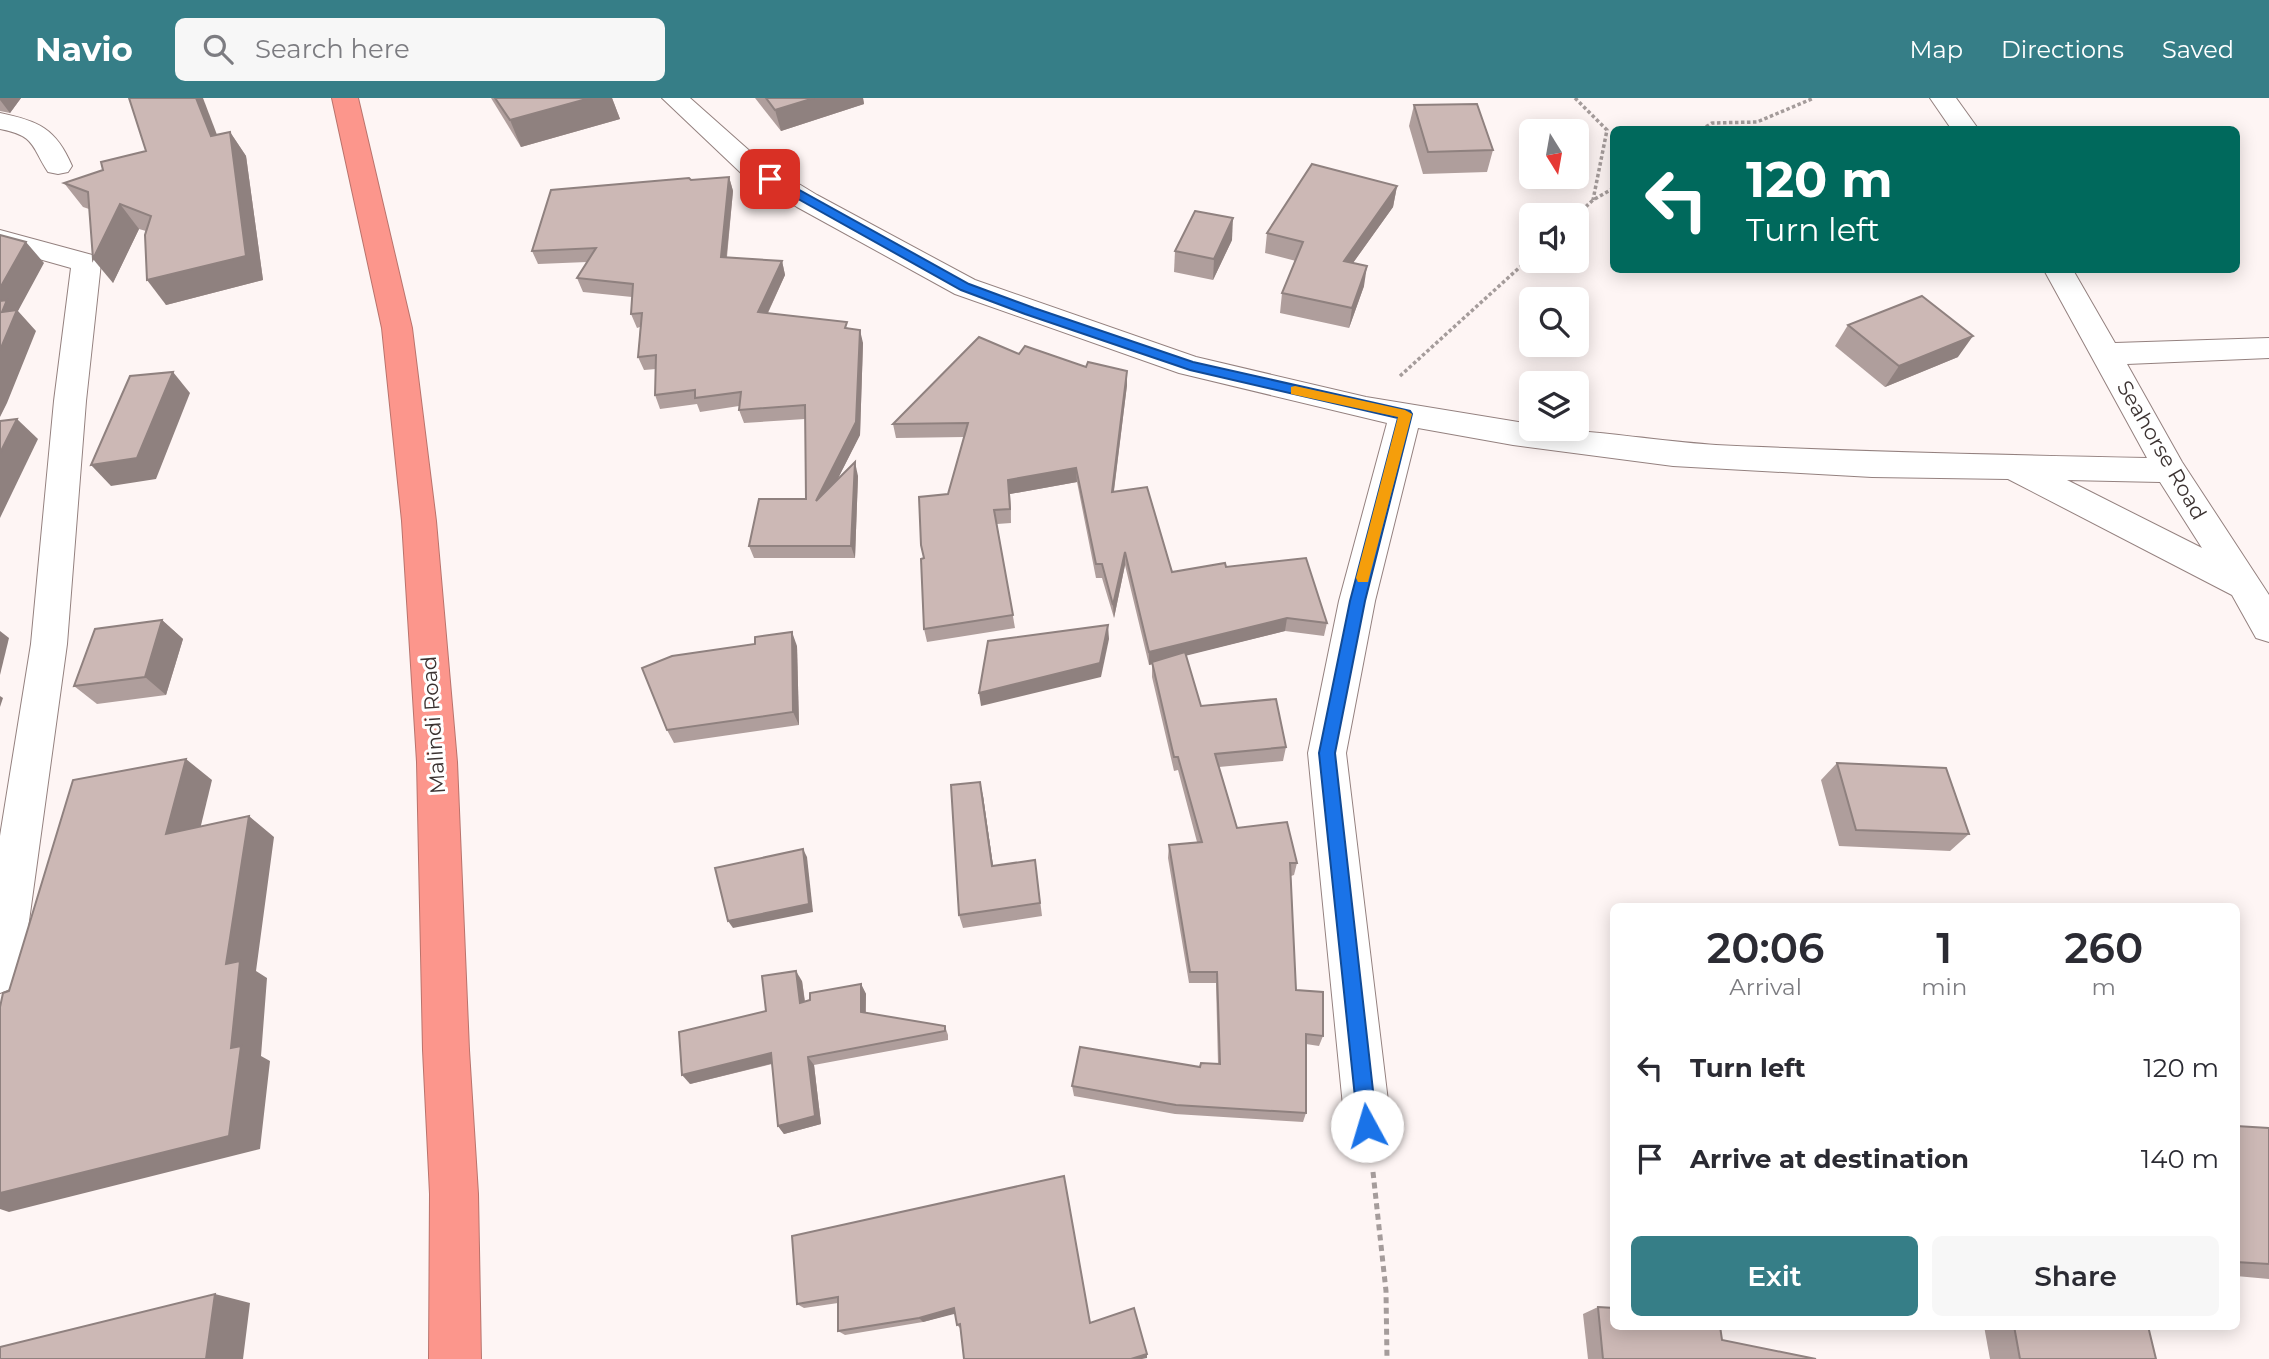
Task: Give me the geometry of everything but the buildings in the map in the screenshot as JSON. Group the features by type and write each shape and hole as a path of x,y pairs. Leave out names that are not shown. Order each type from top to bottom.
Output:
{"highway":[{"name":"Malindi Road","path":"345,98 397,328 419,521 437,761 446,1050 454,1194 455,1359"}],"street":[{"path":"675,98 751,167 807,201 965,287 1190,366 1366,408 1513,433 1673,454 1872,465 2170,470"},
{"path":"1943,98 1963,126"},
{"path":"0,121 28,126 52,147 58,166"},
{"path":"0,239 86,263 70,401 49,644 0,972"},
{"name":"Seahorse Road","path":"2061,273 2170,470 2246,587 2269,628"},
{"path":"2107,354 2269,348"},
{"path":"1367,1126 1327,753 1357,601 1405,414"},
{"path":"2011,467 2246,587"}],"path":[{"path":"1575,98 1607,130 1593,201"},
{"path":"1707,126 1712,123 1757,122 1814,98"},
{"path":"1589,204 1610,190"},
{"path":"1366,408 1519,268"},
{"path":"1367,1126 1386,1291 1387,1359"}],"slow traffic":[{"path":"1295,391 1366,408 1405,414 1363,578"}],"route":[{"path":"770,179 965,287 1029,311 1190,366 1366,408 1405,414 1357,601 1327,753 1367,1126"}]}
